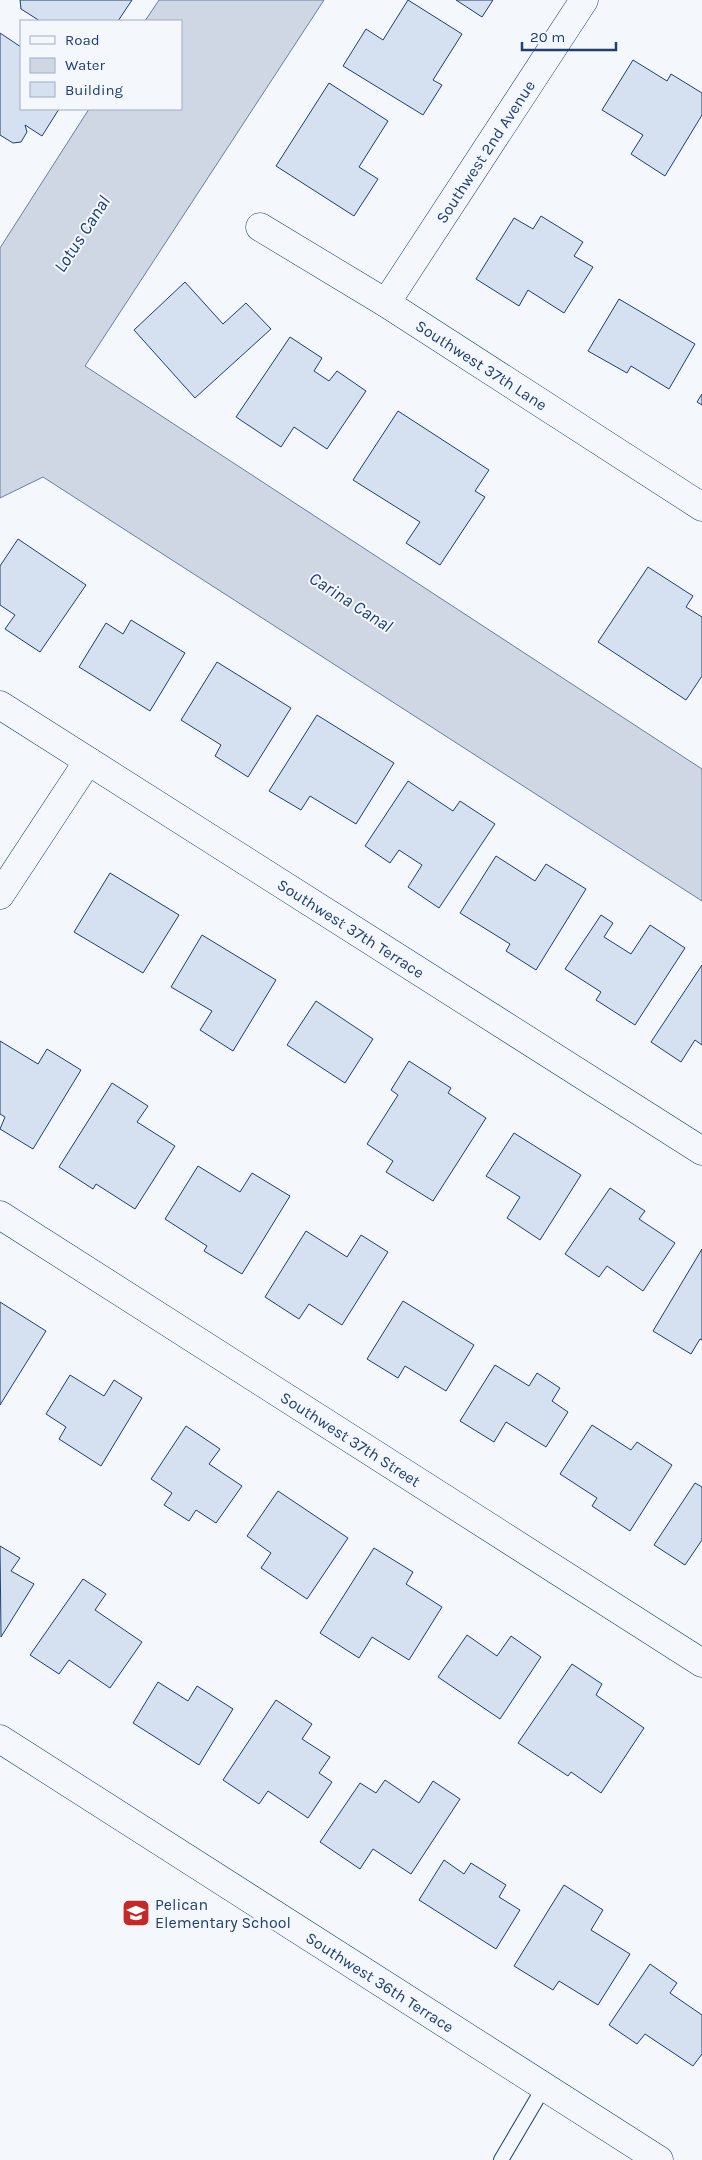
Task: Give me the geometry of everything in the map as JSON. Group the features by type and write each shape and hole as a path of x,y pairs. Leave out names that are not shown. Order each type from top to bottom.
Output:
{"street":[{"name":"Southwest 2nd Avenue","path":"386,303 584,0"},
{"name":"Southwest 37th Lane","path":"260,227 386,303 702,508"},
{"name":"Southwest 37th Terrace","path":"0,705 702,1151"},
{"path":"0,895 88,761"},
{"name":"Southwest 37th Street","path":"0,1214 702,1663"},
{"name":"Southwest 36th Terrace","path":"0,1739 659,2160"}],"lane":[{"path":"500,2160 544,2087"}],"water":[{"path":"159,0 324,0 85,366 702,769 702,901 43,477 0,498 0,248 88,110 182,110 182,20 146,20"}],"building":[{"path":"20,0 132,0 119,20 38,20 21,9"},
{"path":"408,0 462,34 433,80 442,85 423,115 343,66 366,29 383,40"},
{"path":"456,0 493,0 482,17"},
{"path":"0,33 20,46 20,110 58,110 42,136 25,125 27,132 21,142 13,143 0,135"},
{"path":"633,60 667,81 671,74 702,93 702,115 665,176 631,154 643,135 602,110"},
{"path":"329,83 388,121 359,167 378,179 354,216 276,166"},
{"path":"541,216 583,242 574,256 593,267 564,313 528,290 519,306 476,279 514,218 533,229"},
{"path":"185,282 223,324 246,303 271,329 195,398 134,330"},
{"path":"619,299 695,344 669,389 631,366 627,373 588,351"},
{"path":"290,337 322,358 314,371 329,381 337,371 366,391 327,449 294,427 281,447 236,417"},
{"path":"702,394 702,405 697,402"},
{"path":"398,411 489,470 475,491 485,497 440,565 406,543 420,522 353,480"},
{"path":"18,539 86,585 40,652 5,629 15,615 0,605 0,566"},
{"path":"648,567 693,596 686,607 702,617 702,676 686,700 598,642"},
{"path":"131,620 185,653 150,711 79,667 106,623 123,634"},
{"path":"217,662 291,708 248,777 215,756 221,745 181,720"},
{"path":"317,715 394,763 356,824 310,796 301,810 269,791"},
{"path":"408,781 453,811 460,801 495,824 439,908 408,887 422,865 399,850 390,863 365,846"},
{"path":"496,856 535,881 546,864 586,889 536,970 506,951 510,944 460,913"},
{"path":"110,873 179,915 143,973 74,932"},
{"path":"601,915 613,923 604,937 631,954 650,925 685,948 635,1025 596,1000 601,992 565,969"},
{"path":"202,935 276,980 233,1051 200,1030 212,1011 171,987"},
{"path":"702,965 702,1045 695,1040 681,1062 651,1042"},
{"path":"316,1001 373,1039 345,1083 287,1045"},
{"path":"0,1041 38,1064 47,1049 81,1070 33,1149 0,1129 5,1117 0,1114"},
{"path":"409,1061 451,1088 448,1093 486,1118 433,1201 386,1172 393,1161 367,1144 398,1095 391,1090"},
{"path":"112,1083 148,1106 137,1122 175,1146 135,1209 96,1184 93,1189 59,1167"},
{"path":"514,1133 581,1175 540,1240 507,1218 520,1197 486,1176"},
{"path":"198,1166 240,1192 252,1173 290,1196 242,1274 204,1251 207,1246 165,1219"},
{"path":"610,1188 645,1211 639,1219 675,1243 643,1291 607,1266 599,1277 565,1254"},
{"path":"306,1231 347,1257 361,1235 388,1252 342,1325 309,1304 299,1319 265,1297"},
{"path":"702,1249 702,1340 700,1339 691,1354 653,1331"},
{"path":"403,1301 474,1345 446,1391 405,1366 398,1378 367,1359"},
{"path":"0,1302 46,1331 0,1405"},
{"path":"495,1365 529,1386 537,1373 560,1388 552,1401 568,1412 546,1447 506,1422 494,1442 460,1421"},
{"path":"70,1375 104,1396 114,1380 142,1398 101,1466 59,1439 66,1427 46,1414"},
{"path":"592,1425 631,1450 637,1442 672,1465 630,1531 592,1506 597,1498 560,1474"},
{"path":"186,1426 220,1449 209,1464 242,1486 216,1523 196,1510 189,1521 164,1505 172,1493 151,1479"},
{"path":"695,1483 702,1487 702,1540 685,1565 654,1545"},
{"path":"278,1491 348,1538 307,1599 261,1568 271,1553 247,1536"},
{"path":"0,1546 20,1558 11,1571 34,1584 1,1637"},
{"path":"374,1548 413,1572 406,1584 442,1607 409,1660 372,1637 359,1658 320,1633"},
{"path":"83,1579 106,1594 95,1610 142,1642 110,1688 69,1660 59,1674 30,1655"},
{"path":"467,1635 497,1656 511,1636 541,1657 500,1719 438,1677"},
{"path":"572,1664 602,1684 596,1695 644,1728 601,1793 571,1772 568,1776 518,1743"},
{"path":"158,1682 188,1701 197,1686 233,1709 199,1765 133,1723"},
{"path":"276,1700 312,1724 302,1739 330,1757 319,1773 332,1782 308,1818 268,1791 259,1804 223,1780"},
{"path":"385,1780 419,1803 433,1781 460,1799 411,1874 373,1849 360,1869 320,1842 360,1783 376,1793"},
{"path":"444,1860 464,1874 471,1863 506,1885 499,1897 520,1910 496,1949 419,1900"},
{"path":"564,1885 603,1910 591,1930 630,1954 598,2005 559,1981 553,1990 514,1966"},
{"path":"650,1964 677,1983 670,1993 702,2015 702,2054 693,2066 645,2034 637,2044 609,2025"}],"place":[{"name":"Pelican Elementary School","path":"136,1913"}],"water label":[{"name":"Lotus Canal","path":"82,234"},
{"name":"Carina Canal","path":"351,602"}]}
